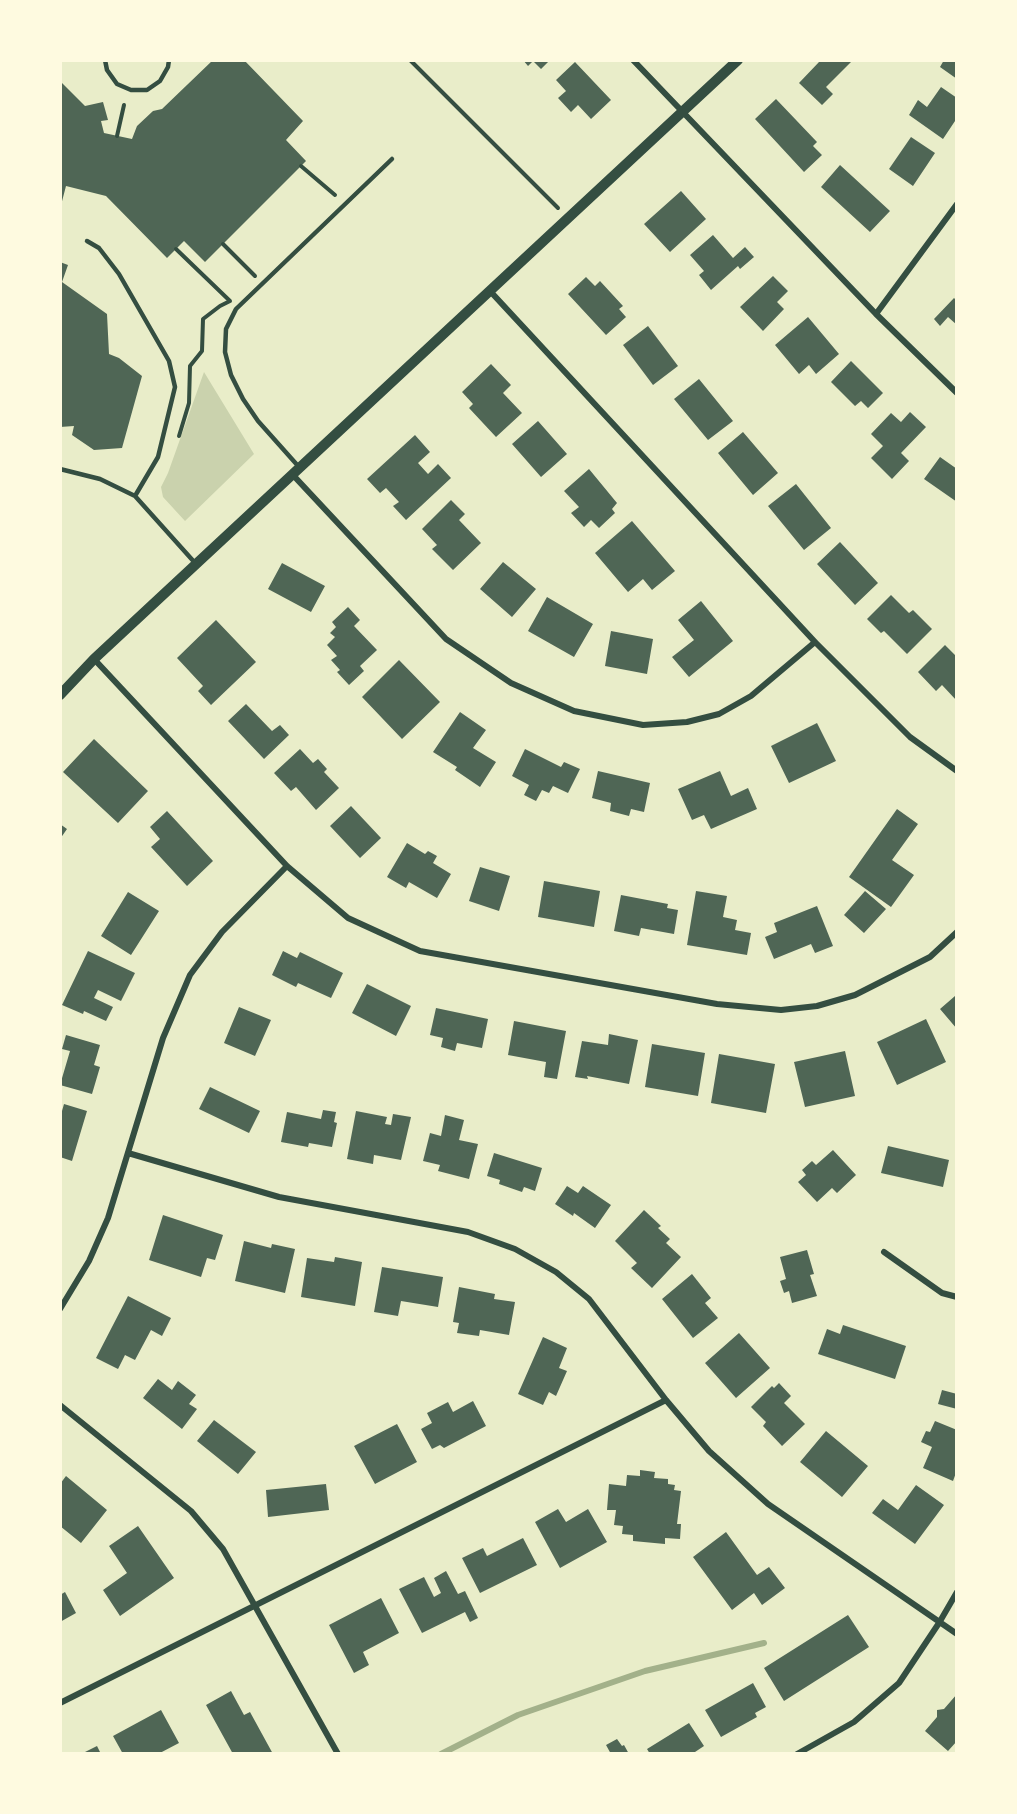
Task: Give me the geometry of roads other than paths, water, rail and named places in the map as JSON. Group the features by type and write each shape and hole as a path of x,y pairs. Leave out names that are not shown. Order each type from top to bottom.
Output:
{"street":[{"path":"633,60 876,314 957,393"},
{"path":"60,695 94,659 738,60"},
{"path":"876,314 957,204"},
{"path":"490,291 815,642 910,737 957,771"},
{"path":"296,471 446,639 511,683 574,711 643,725 687,722 719,714 751,696 815,642"},
{"path":"94,659 287,866 348,918 420,951 717,1004 781,1010 817,1006 855,995 930,957 957,932"},
{"path":"60,1309 89,1261 108,1218 163,1038 190,975 222,932 287,866"},
{"path":"128,1153 279,1197 468,1232 515,1249 556,1272 589,1299 666,1400 710,1451 768,1504 957,1634"},
{"path":"884,1252 942,1293 957,1297"},
{"path":"60,1704 666,1400"},
{"path":"60,1405 191,1511 223,1549 338,1754"},
{"path":"796,1754 854,1722 899,1683 957,1592"}],"lane":[{"path":"105,60 107,70 117,84 131,90 147,90 160,81 168,67 169,60"},
{"path":"296,471 243,399 231,375 225,352 226,329 236,309 392,159"},
{"path":"87,241 99,248 119,274 169,361 175,387 158,457 135,496"},
{"path":"60,469 100,479 135,496 196,564"}],"waterway":[{"path":"441,1754 518,1715 645,1671 764,1643"}]}
